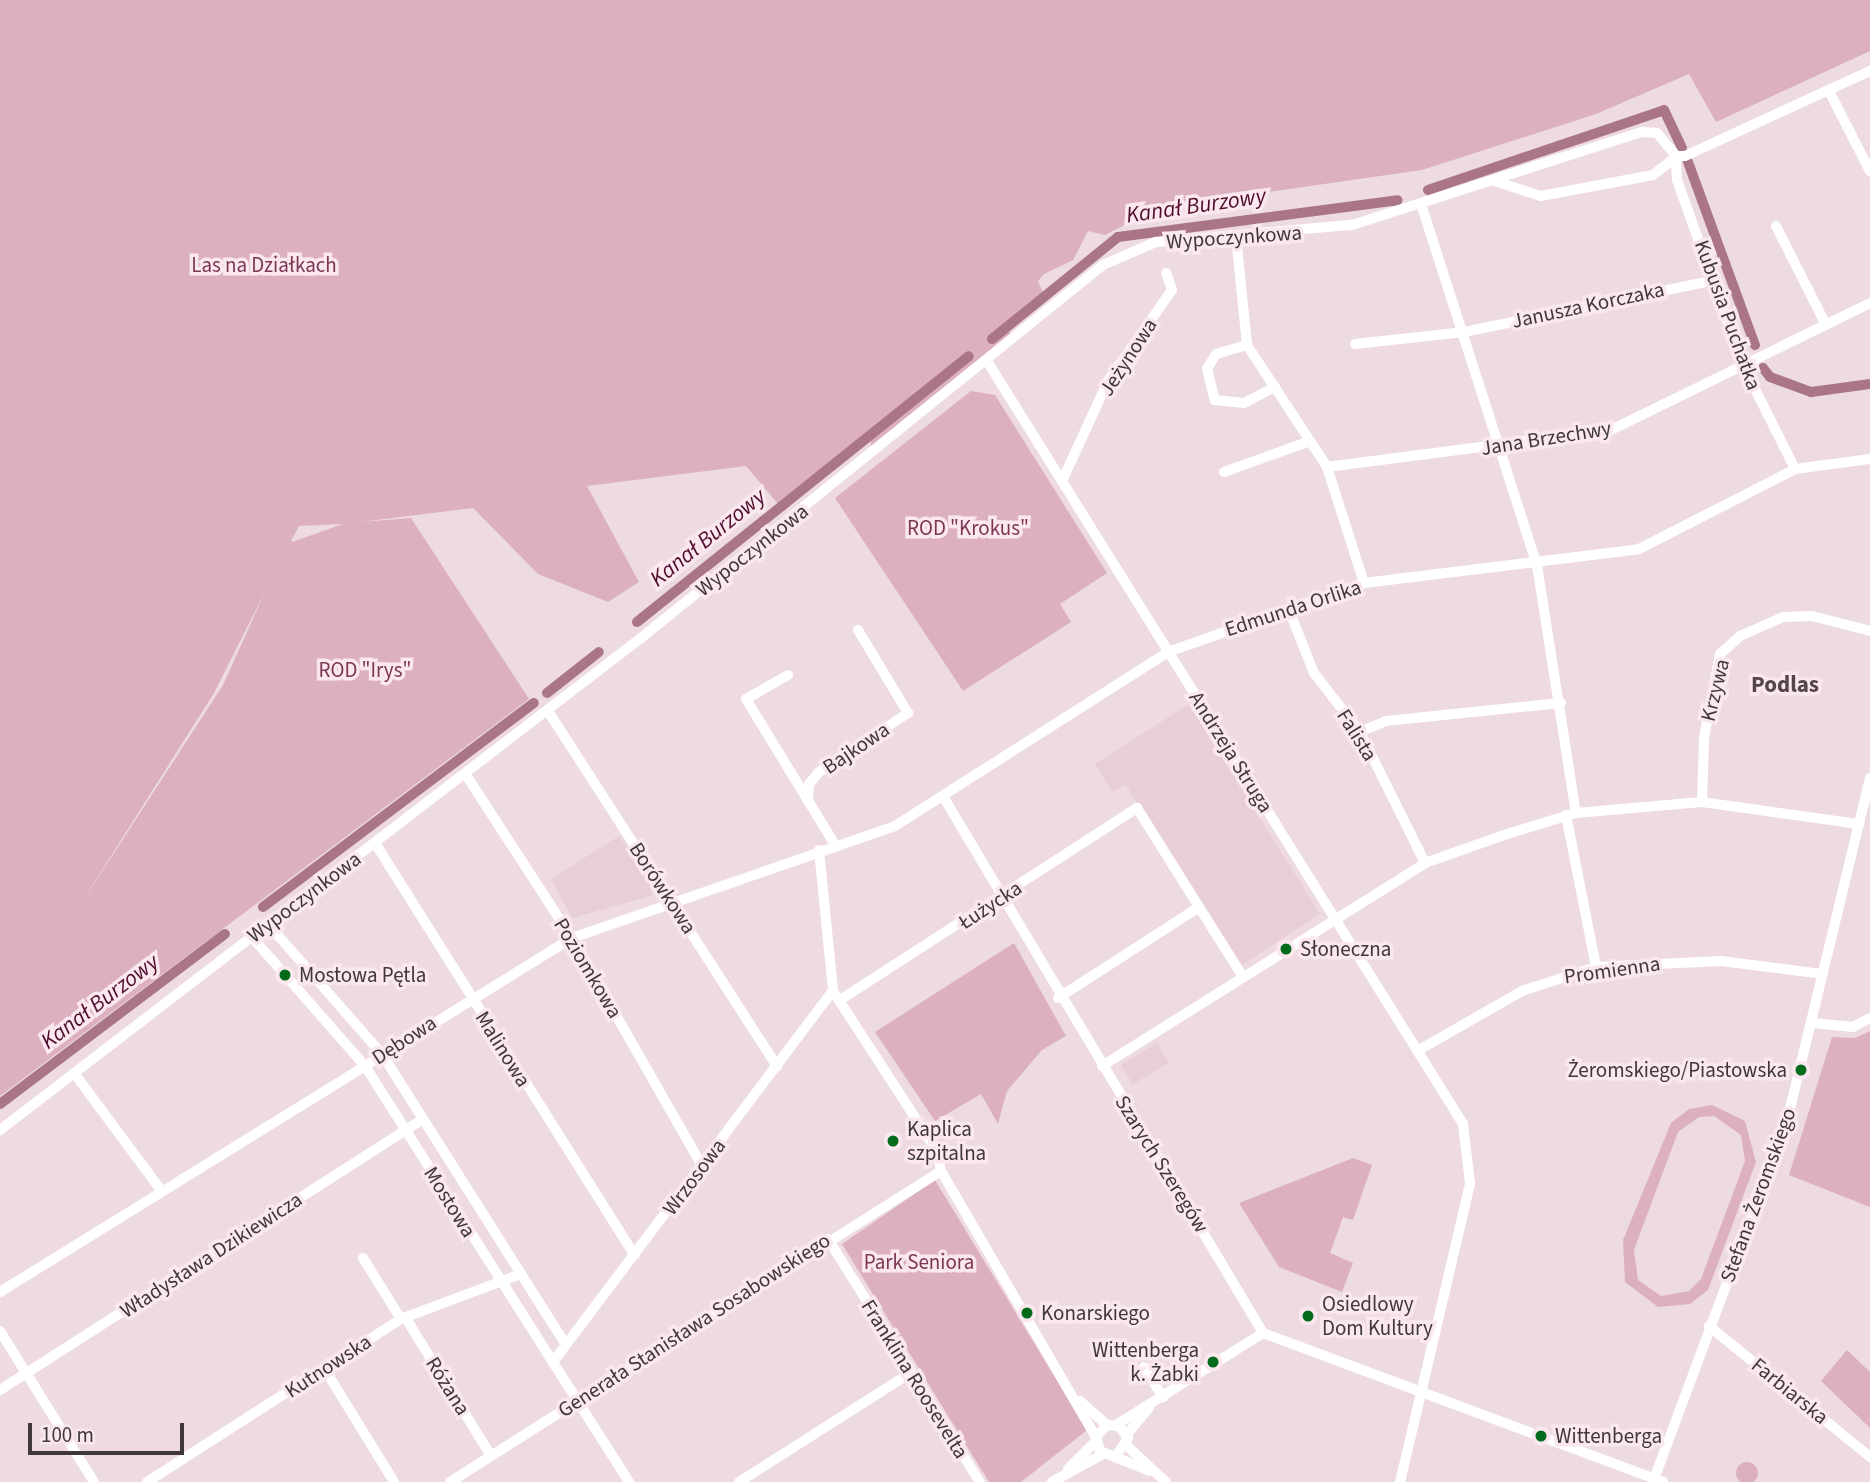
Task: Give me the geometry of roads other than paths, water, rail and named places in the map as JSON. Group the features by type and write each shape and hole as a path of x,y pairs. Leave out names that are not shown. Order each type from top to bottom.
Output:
{"street":[{"path":"1494,181 1524,196 1541,196 1653,175 1670,167 1676,156 1870,71"},
{"path":"1829,91 1870,171"},
{"name":"Wypoczynkowa","path":"0,1130 548,711 986,361 1090,274 1135,249 1199,236 1236,236 1337,228 1421,204 1642,132 1657,133 1676,156"},
{"name":"Kubusia Puchatka","path":"1676,156 1677,180 1743,365 1795,470"},
{"path":"1421,204 1501,446 1537,565 1561,703 1571,814 1597,968"},
{"path":"1776,226 1826,325"},
{"path":"1236,236 1247,345 1327,467 1364,583"},
{"name":"Jeżynowa","path":"1062,481 1108,381 1172,290 1166,273"},
{"name":"Janusza Korczaka","path":"1355,344 1464,332 1714,280"},
{"name":"Jana Brzechwy","path":"1327,467 1501,446 1611,429 1870,303"},
{"path":"1247,345 1216,354 1207,369 1215,400 1244,403 1275,387"},
{"name":"Andrzeja Struga","path":"986,361 1419,1050 1470,1146 1470,1184 1422,1391"},
{"path":"1224,472 1310,441"},
{"name":"Edmunda Orlika","path":"835,845 895,826 944,798 1168,652 1364,583 1537,565 1639,550 1795,470 1870,459"},
{"name":"Falista","path":"1289,610 1314,673 1360,732 1426,863"},
{"name":"Krzywa","path":"1702,802 1704,738 1720,654 1740,636 1783,617 1812,616 1870,631"},
{"name":"Bajkowa","path":"808,801 809,784 820,772 908,713 858,631"},
{"name":"Bajkowa","path":"788,675 746,699 835,845"},
{"path":"1360,732 1386,721 1561,703"},
{"name":"Borówkowa","path":"548,711 673,901 776,1067"},
{"name":"Poziomkowa","path":"466,775 572,938 702,1166"},
{"name":"Stefana Żeromskiego","path":"1657,1481 1709,1326 1787,1121 1870,778"},
{"name":"Szarych Szeregów","path":"944,798 1058,998 1102,1066 1263,1334"},
{"path":"1102,1066 1334,917 1426,863 1571,814 1702,802 1859,824"},
{"name":"Łużycka","path":"837,996 1001,898 1137,808 1199,907"},
{"name":"Malinowa","path":"375,843 634,1255"},
{"name":"Dębowa","path":"0,1292 470,998 572,938 835,845"},
{"path":"819,850 837,996 937,1151 941,1171 1080,1401 1102,1454"},
{"path":"1058,998 1199,907 1243,977"},
{"name":"Mostowa","path":"268,925 382,1054 565,1344"},
{"name":"Mostowa","path":"252,937 365,1066 629,1482"},
{"name":"Promienna","path":"1419,1050 1522,991 1597,968 1721,961 1823,974"},
{"name":"Wrzosowa","path":"553,1362 776,1067 837,996"},
{"path":"1812,1023 1853,1027 1870,1018"},
{"path":"74,1073 161,1190"},
{"name":"Władysława Dzikiewicza","path":"0,1390 423,1119"},
{"name":"Generała Stanisława Sosabowskiego","path":"450,1482 828,1239 941,1171"},
{"name":"Franklina Roosevelta","path":"828,1239 980,1482"},
{"name":"Różana","path":"363,1258 491,1454"},
{"name":"Kutnowska","path":"147,1482 403,1318 503,1286 521,1274"},
{"name":"Farbiarska","path":"1709,1326 1870,1457"},
{"path":"0,1331 94,1482"},
{"path":"1052,1482 1112,1425 1150,1407 1263,1334 1422,1391 1657,1481"},
{"path":"1144,1367 1163,1397"},
{"path":"324,1368 394,1482"},
{"path":"739,1482 910,1373"},
{"path":"1400,1482 1422,1391"},
{"path":"1080,1401 1112,1425 1150,1471"},
{"path":"1116,1456 1150,1407"},
{"path":"1068,1469 1102,1454 1116,1456 1150,1471 1166,1482"}],"waterway":[{"name":"Kanał Burzowy","path":"1428,190 1664,110 1682,148"},
{"name":"Kanał Burzowy","path":"1688,162 1755,345"},
{"name":"Kanał Burzowy","path":"992,339 1118,237 1398,200"},
{"name":"Kanał Burzowy","path":"637,622 969,356"},
{"name":"Kanał Burzowy","path":"1763,368 1770,377 1811,392 1870,384"},
{"name":"Kanał Burzowy","path":"547,693 599,652"},
{"name":"Kanał Burzowy","path":"263,907 534,703"},
{"name":"Kanał Burzowy","path":"0,1104 225,934"}],"place":[{"name":"Słoneczna","path":"1286,949"},
{"name":"Mostowa Pętla","path":"285,975"},
{"name":"Żeromskiego/Piastowska","path":"1801,1070"},
{"name":"Kaplica szpitalna","path":"893,1141"},
{"name":"Konarskiego","path":"1027,1313"},
{"name":"Osiedlowy Dom Kultury","path":"1308,1316"},
{"name":"Wittenberga k. Żabki","path":"1213,1362"},
{"name":"Wittenberga","path":"1541,1436"}],"district":[{"name":"Podlas","path":"1785,685"}],"park label":[{"name":"Las na Działkach","path":"264,265"},
{"name":"ROD \"Krokus\"","path":"968,528"},
{"name":"ROD \"Irys\"","path":"365,670"},
{"name":"Park Seniora","path":"919,1262"}]}
